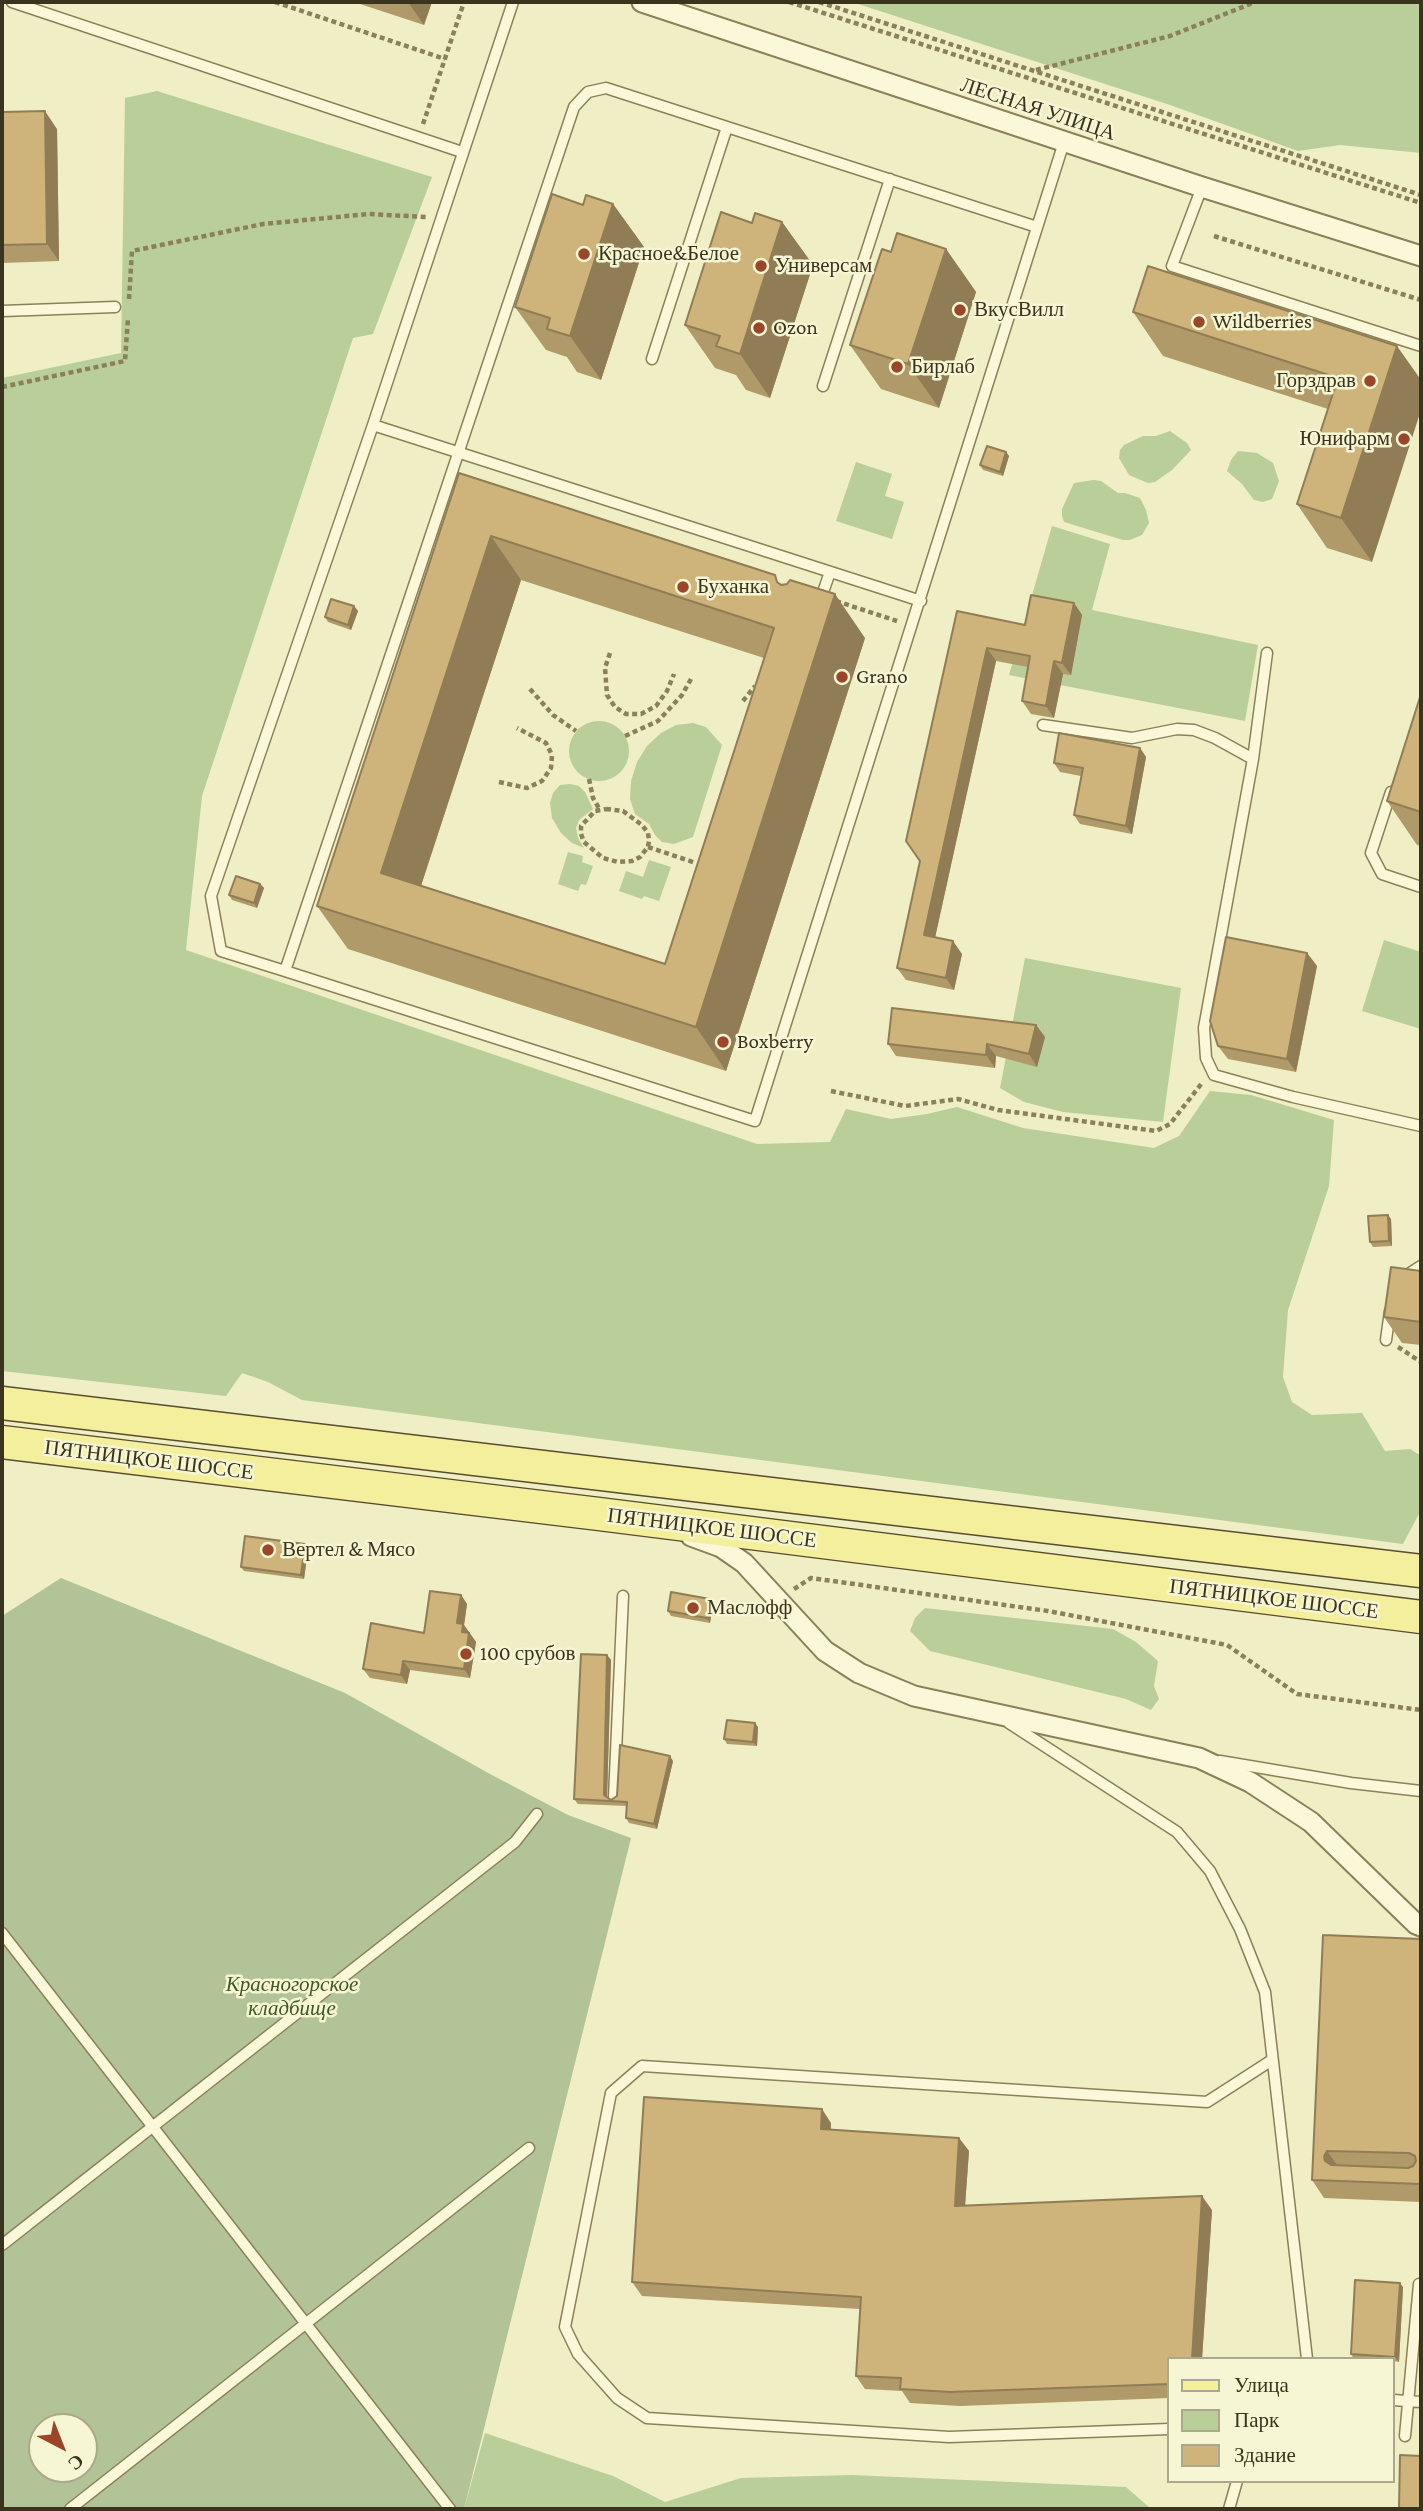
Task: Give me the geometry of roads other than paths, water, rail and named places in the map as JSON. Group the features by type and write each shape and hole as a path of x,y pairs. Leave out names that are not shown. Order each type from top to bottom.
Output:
{"main road":[{"name":"ПЯТНИЦКОЕ ШОССЕ","path":"2,1403 1421,1571"},
{"name":"ПЯТНИЦКОЕ ШОССЕ","path":"2,1442 1421,1618"}],"street":[{"name":"ЛЕСНАЯ УЛИЦА","path":"642,2 1202,187 1421,256"},
{"path":"599,1514 694,1537 721,1547 744,1563 825,1651 859,1673 914,1696 1199,1758 1250,1783 1311,1822 1421,1926"}],"lane":[{"path":"12,2 462,152"},
{"path":"513,2 373,425 211,896 221,951 755,1121 1064,142"},
{"path":"285,971 575,107 588,92 606,88 1037,226"},
{"path":"652,359 727,127"},
{"path":"823,386 890,179"},
{"path":"1202,187 1172,266 1421,346"},
{"path":"2,311 115,307"},
{"path":"373,425 921,601"},
{"path":"818,609 830,572"},
{"path":"1267,653 1254,759 1205,1028 1206,1058 1214,1075 1293,1097 1421,1126"},
{"path":"1042,725 1132,738 1177,729 1195,730 1254,759"},
{"path":"1396,776 1371,853 1382,874 1421,887"},
{"path":"1394,1286 1421,1266"},
{"path":"1386,1340 1392,1299"},
{"path":"614,1797 623,1596"},
{"path":"997,1715 1177,1832 1210,1871 1240,1929 1265,1992 1307,2357"},
{"path":"1199,1758 1351,1783 1421,1791"},
{"path":"2,2245 515,1842 537,1814"},
{"path":"2,1933 450,2509"},
{"path":"1168,2429 949,2437 647,2418 617,2398 578,2354 565,2327 611,2093 642,2066 1207,2102 1272,2060"},
{"path":"69,2509 529,2148"},
{"path":"1405,2436 1421,2284"},
{"path":"1395,2400 1421,2402"},
{"path":"1228,2509 1236,2483"}],"place":[{"name":"Красное&Белое","path":"584,254"},
{"name":"Универсам","path":"761,266"},
{"name":"ВкусВилл","path":"960,310"},
{"name":"Wildberries","path":"1199,322"},
{"name":"Ozon","path":"759,328"},
{"name":"Бирлаб","path":"897,367"},
{"name":"Горздрав","path":"1370,381"},
{"name":"Юнифарм","path":"1404,439"},
{"name":"Буханка","path":"683,587"},
{"name":"Grano","path":"842,677"},
{"name":"Boxberry","path":"723,1042"},
{"name":"Вертел & Мясо","path":"268,1550"},
{"name":"Маслофф","path":"693,1608"},
{"name":"100 срубов","path":"466,1654"}],"park label":[{"name":"Красногорское кладбище","path":"292,1997"}]}
